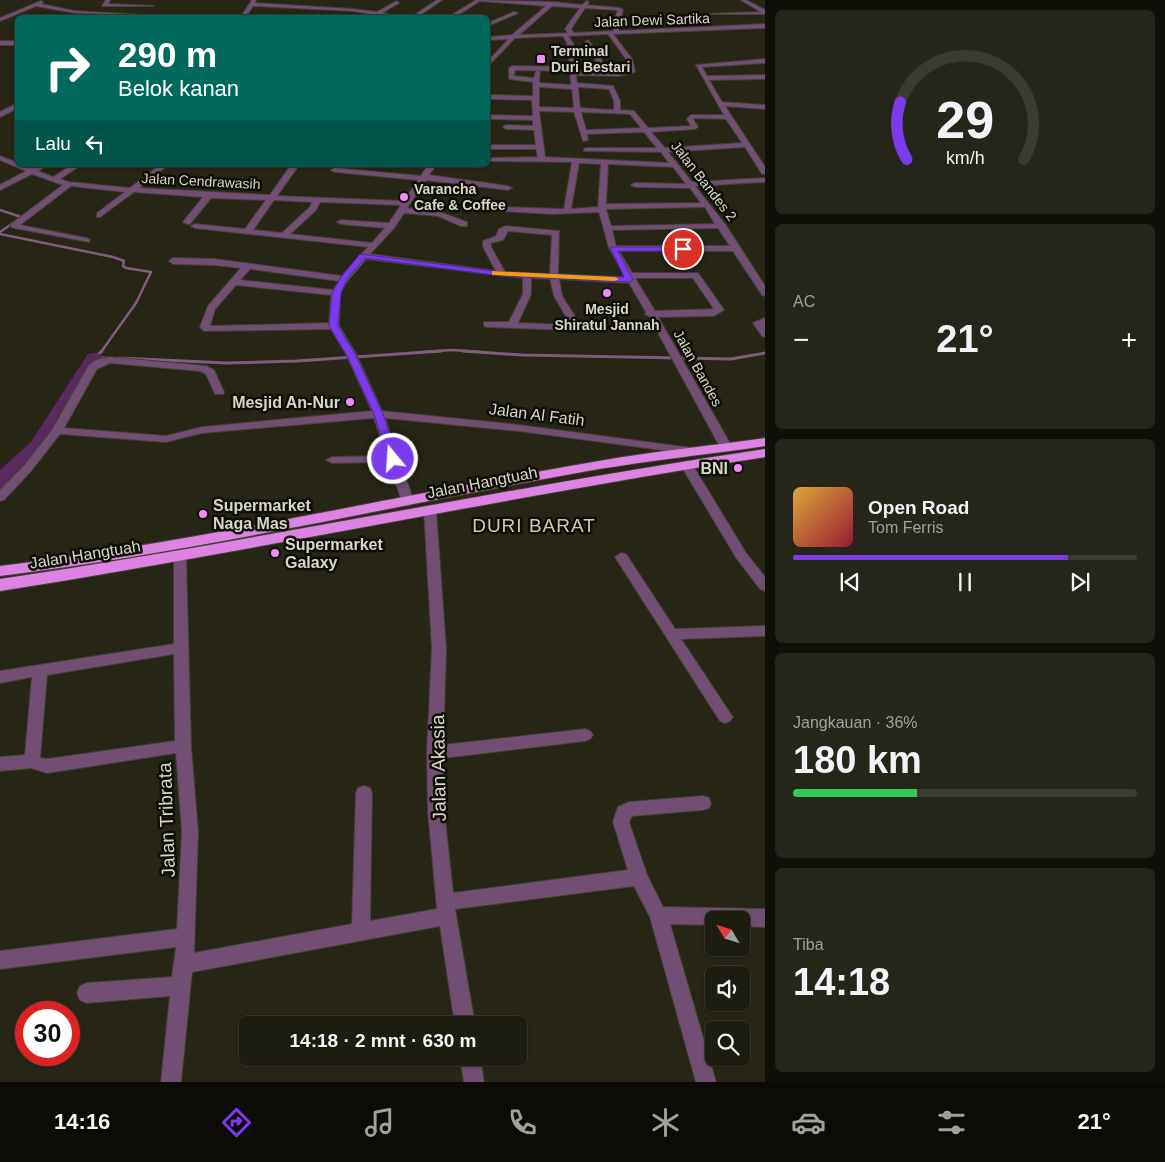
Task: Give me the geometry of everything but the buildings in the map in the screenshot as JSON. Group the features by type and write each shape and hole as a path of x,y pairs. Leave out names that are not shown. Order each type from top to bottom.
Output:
{"highway":[{"name":"Jalan Hangtuah","path":"0,585 180,557 586,480 726,448 765,442"},
{"name":"Jalan Hangtuah","path":"0,571 56,565 183,545 577,469 689,457 765,453"}],"street":[{"path":"0,20 46,0"},
{"path":"108,0 104,5 152,6"},
{"path":"142,15 159,0"},
{"path":"278,12 289,0"},
{"path":"310,9 320,0"},
{"path":"417,15 440,0"},
{"path":"454,15 481,0 621,10 616,24 617,32"},
{"path":"490,60 495,57 522,28 557,0"},
{"path":"588,162 585,132 578,111 568,29 570,23 589,0"},
{"path":"743,0 765,12"},
{"path":"244,15 252,2 310,9 390,15"},
{"path":"375,15 397,2"},
{"path":"35,4 75,12 129,15"},
{"path":"117,14 127,6"},
{"path":"712,14 765,12"},
{"path":"490,24 516,13"},
{"name":"Jalan Dewi Sartika","path":"490,38 765,26"},
{"path":"538,109 617,110 617,101 611,87 575,86 511,78 513,67 540,66 603,74 619,74 633,71 629,59 610,32"},
{"path":"588,42 597,55 603,74"},
{"path":"0,43 15,43"},
{"path":"765,61 699,65 728,118 765,172"},
{"path":"540,66 536,82 536,98 538,109 537,128 542,159"},
{"path":"706,78 765,77"},
{"path":"492,97 536,98"},
{"path":"720,104 765,107"},
{"path":"0,115 15,107"},
{"name":"Jalan Bandes 2","path":"617,110 629,110 647,130 707,205 765,293"},
{"path":"8,111 15,112"},
{"path":"585,132 693,128 694,125 690,119 694,116 728,118"},
{"path":"490,117 537,118"},
{"path":"506,127 537,128"},
{"path":"586,150 663,150 747,145"},
{"path":"490,146 540,147"},
{"name":"Jalan Cendrawasih","path":"0,158 15,164"},
{"path":"493,160 542,159 674,165"},
{"path":"487,324 570,328 576,326 569,310 557,295 555,276 560,220 576,162"},
{"name":"Jalan Bandes","path":"605,163 602,208 613,248 628,278 681,363 726,448"},
{"name":"Jalan Cendrawasih","path":"22,167 69,184 209,195 318,198 404,207 439,214 464,224"},
{"path":"0,188 39,167"},
{"path":"54,180 74,167"},
{"path":"100,214 161,167"},
{"path":"248,231 270,197 293,167"},
{"path":"408,502 378,414 334,326 336,293 344,279 372,245 391,226 431,167"},
{"path":"336,170 424,177 508,188"},
{"path":"635,185 691,185 765,180"},
{"path":"69,184 14,226 86,240"},
{"path":"209,195 191,224 372,245"},
{"path":"284,235 313,208 318,198"},
{"path":"502,274 486,247 487,241 500,238 502,231 506,228 560,220 602,208 707,205"},
{"path":"500,209 560,220"},
{"path":"341,222 391,226"},
{"path":"607,228 722,226"},
{"path":"613,248 736,249"},
{"path":"363,256 502,274 628,278 694,275 719,310 714,313 650,314"},
{"path":"173,261 248,266 344,279"},
{"path":"248,266 211,308 205,327 207,329 334,326"},
{"path":"512,325 527,294 527,275"},
{"path":"234,282 336,293"},
{"path":"765,321 758,323 765,334"},
{"path":"0,497 57,431 93,367 103,361 202,368 210,372 218,392"},
{"name":"Jalan Al Fatih","path":"57,431 166,440 202,430 378,414 519,428 689,457"},
{"path":"689,457 741,556 765,586"},
{"path":"332,460 393,459"},
{"name":"Jalan Akasia","path":"430,510 439,649 435,752 436,810 446,909 464,1016"},
{"name":"Jalan Tribrata","path":"171,1082 184,964 190,832 183,746 180,557"},
{"path":"621,557 725,717"},
{"path":"670,634 765,631"},
{"path":"0,677 180,648"},
{"path":"32,761 40,670"},
{"path":"435,752 585,735"},
{"path":"0,764 32,761 40,766 47,766 183,746"},
{"path":"361,932 364,793"},
{"path":"703,803 629,809 624,812 621,822 639,877 658,915 706,1082"},
{"path":"184,964 361,932 446,909 639,877"},
{"path":"658,915 765,918"},
{"path":"0,960 186,937"},
{"path":"87,993 182,986"},
{"path":"471,1066 474,1082"}],"waterway":[{"path":"0,210 21,217 19,219"},
{"path":"0,232 13,223"},
{"path":"0,234 113,257 124,261 123,266 126,268 151,272 136,303 101,352"},
{"path":"423,352 452,350 481,352"},
{"path":"119,358 227,363 297,361 441,351"},
{"path":"463,351 522,355 731,359 765,353"},
{"path":"101,352 94,358 110,358"},
{"path":"0,483 9,472 38,446 94,358"}],"slow traffic":[{"path":"495,273 615,279"}],"place":[{"name":"Terminal Duri Bestari","path":"541,59"},
{"name":"Varancha Cafe & Coffee","path":"404,197"},
{"name":"Mesjid Shiratul Jannah","path":"607,293"},
{"name":"Mesjid An-Nur","path":"350,402"},
{"name":"BNI","path":"738,468"},
{"name":"Supermarket Naga Mas","path":"203,514"},
{"name":"Supermarket Galaxy","path":"275,553"}],"district":[{"name":"DURI BARAT","path":"534,525"}],"route":[{"path":"393,459 371,398 352,360 351,354 334,326 336,293 344,279 363,256 502,274 630,280 613,248 683,249"}]}
